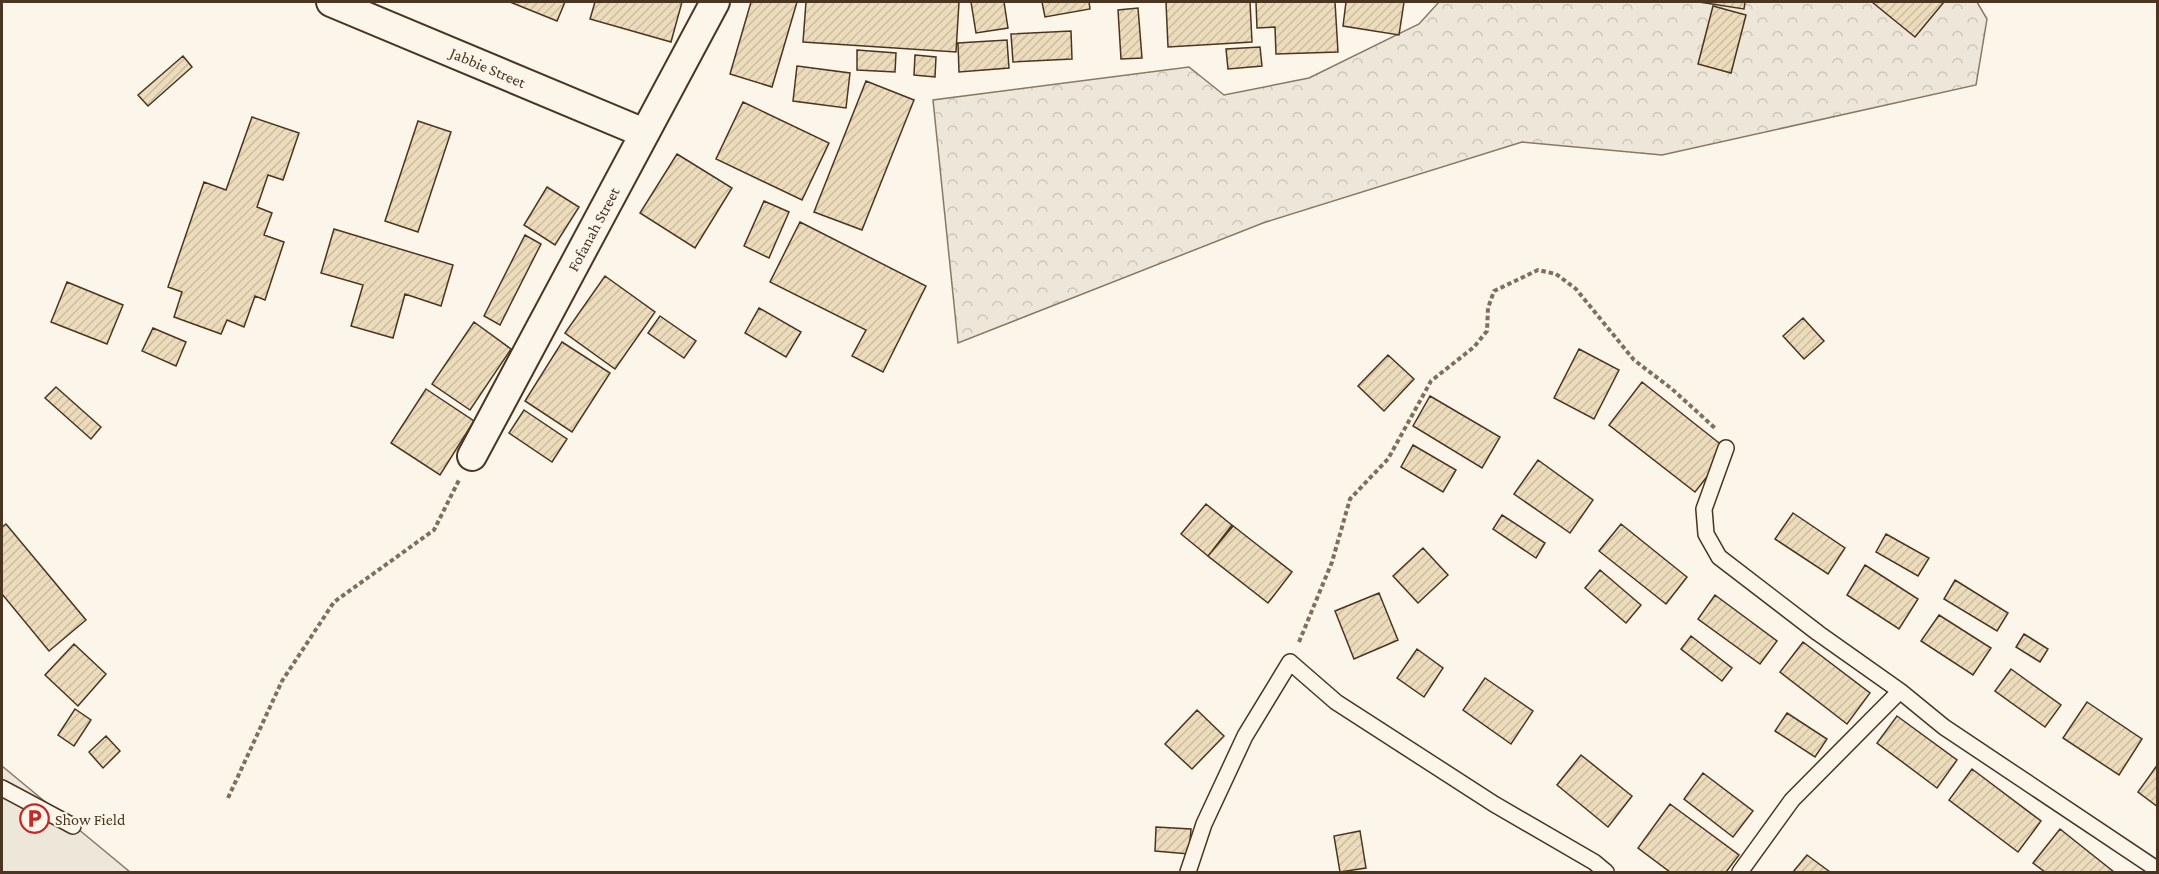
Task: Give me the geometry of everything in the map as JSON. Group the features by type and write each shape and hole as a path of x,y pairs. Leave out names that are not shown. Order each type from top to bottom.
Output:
{"street":[{"name":"Jabbie Street","path":"331,2 644,133"},
{"name":"Fofanah Street","path":"472,456 715,2"}],"lane":[{"path":"1726,448 1704,509 1706,534 1719,557 1799,619 1900,691 1944,727 2157,870"},
{"path":"1188,873 1204,824 1245,736 1290,662 1336,702 1494,804 1594,862 1606,873"},
{"path":"1740,873 1792,800 1900,691"},
{"path":"2,788 73,826"}],"path":[{"path":"1290,662 1332,562 1350,499 1388,459 1431,381 1474,347 1487,332 1488,308 1494,291 1538,270 1556,274 1576,289 1634,360 1672,389 1717,431 1726,448"},
{"path":"228,798 282,681 334,602 434,530 472,456"}],"green space":[{"path":"1439,2 1977,2 1987,19 1976,85 1662,155 1522,142 1263,223 958,343 933,100 1189,67 1224,95 1309,78 1419,24"}],"shaded area":[{"name":"Show Field","path":"2,766 130,872 2,872"}],"building":[{"path":"510,2 565,2 557,21"},
{"path":"595,2 682,2 671,42 590,19"},
{"path":"751,2 797,2 772,87 730,74"},
{"path":"806,2 959,2 956,52 803,42"},
{"path":"971,2 1004,2 1008,28 976,33"},
{"path":"1042,2 1089,2 1090,9 1045,17"},
{"path":"1166,2 1250,2 1252,42 1168,47"},
{"path":"1256,2 1335,2 1338,52 1276,54 1275,27 1257,28"},
{"path":"1346,2 1404,2 1399,35 1343,26"},
{"path":"1699,2 1745,2 1744,9"},
{"path":"1872,2 1944,2 1915,37"},
{"path":"1713,6 1746,15 1731,73 1698,64"},
{"path":"1138,8 1142,58 1121,59 1118,10"},
{"path":"1071,31 1072,59 1013,62 1011,34"},
{"path":"1007,40 1009,68 959,72 958,43"},
{"path":"1260,47 1262,66 1228,69 1226,49"},
{"path":"857,50 896,53 895,72 857,70"},
{"path":"915,55 936,57 935,77 914,75"},
{"path":"183,56 192,67 148,106 138,95"},
{"path":"797,66 850,73 846,108 793,101"},
{"path":"866,81 914,100 862,230 814,212"},
{"path":"743,102 829,143 802,200 716,159"},
{"path":"252,117 299,133 283,180 268,175 257,207 272,213 264,235 284,242 265,300 255,296 244,327 227,320 221,334 174,317 182,292 168,287 204,182 226,190"},
{"path":"418,121 451,132 418,232 385,221"},
{"path":"677,154 732,188 695,248 640,213"},
{"path":"547,187 579,207 555,245 524,225"},
{"path":"764,201 789,212 769,258 744,246"},
{"path":"800,222 926,286 883,372 852,356 866,330 770,282"},
{"path":"334,229 453,265 441,306 405,294 393,338 351,326 363,285 321,273"},
{"path":"525,235 541,244 500,325 484,316"},
{"path":"605,276 655,312 615,369 565,333"},
{"path":"67,282 123,305 107,344 51,322"},
{"path":"759,308 801,332 786,357 745,333"},
{"path":"660,316 696,341 684,358 648,333"},
{"path":"1803,318 1824,341 1804,359 1783,336"},
{"path":"474,322 511,349 470,410 432,384"},
{"path":"153,328 186,342 176,366 142,351"},
{"path":"562,342 610,373 572,432 525,401"},
{"path":"1579,349 1619,370 1594,419 1554,398"},
{"path":"1388,355 1414,379 1384,411 1358,386"},
{"path":"1642,382 1728,450 1695,492 1609,425"},
{"path":"56,387 101,427 91,439 45,398"},
{"path":"426,389 474,421 440,475 391,443"},
{"path":"1430,396 1500,437 1482,468 1413,426"},
{"path":"524,410 567,439 552,462 509,433"},
{"path":"1413,445 1456,470 1443,492 1401,467"},
{"path":"1538,460 1593,500 1570,533 1514,494"},
{"path":"1206,504 1233,526 1208,556 1181,534"},
{"path":"1793,513 1845,548 1828,574 1775,539"},
{"path":"1502,515 1545,543 1536,558 1493,529"},
{"path":"6,524 86,620 49,651 2,594 2,527"},
{"path":"1621,524 1687,577 1666,604 1599,551"},
{"path":"1232,525 1292,572 1268,603 1208,556"},
{"path":"1886,534 1929,558 1918,576 1876,552"},
{"path":"1423,548 1448,575 1418,603 1393,576"},
{"path":"1865,565 1918,599 1899,629 1847,595"},
{"path":"1600,570 1641,605 1626,623 1585,588"},
{"path":"1955,580 2008,613 1997,631 1944,599"},
{"path":"1379,593 1398,640 1354,659 1335,611"},
{"path":"1715,595 1777,641 1760,664 1698,619"},
{"path":"1939,615 1991,648 1973,675 1921,641"},
{"path":"2024,634 2048,649 2040,662 2016,647"},
{"path":"1691,636 1732,668 1722,681 1681,649"},
{"path":"1803,642 1870,693 1847,724 1780,672"},
{"path":"74,644 106,674 78,706 45,675"},
{"path":"1417,649 1443,668 1424,697 1397,678"},
{"path":"2011,669 2061,705 2045,727 1995,691"},
{"path":"1485,678 1533,711 1511,744 1463,710"},
{"path":"2087,702 2142,739 2119,775 2063,738"},
{"path":"75,709 91,720 74,746 58,735"},
{"path":"1197,710 1224,736 1192,769 1165,744"},
{"path":"1787,713 1827,739 1815,757 1775,731"},
{"path":"1897,716 1957,760 1937,788 1877,743"},
{"path":"106,736 120,751 103,768 89,752"},
{"path":"1581,755 1632,796 1608,827 1557,785"},
{"path":"2158,764 2158,807 2138,792"},
{"path":"1972,769 2041,821 2018,852 1949,800"},
{"path":"1703,773 1753,811 1733,837 1684,799"},
{"path":"1670,804 1739,855 1726,872 1670,872 1638,848"},
{"path":"1156,827 1191,829 1189,854 1155,851"},
{"path":"2060,829 2114,872 2045,872 2033,863"},
{"path":"1360,831 1366,868 1340,872 1334,836"},
{"path":"1807,855 1830,872 1793,872"}],"place":[{"name":"Show Field","path":"34,819"}]}
